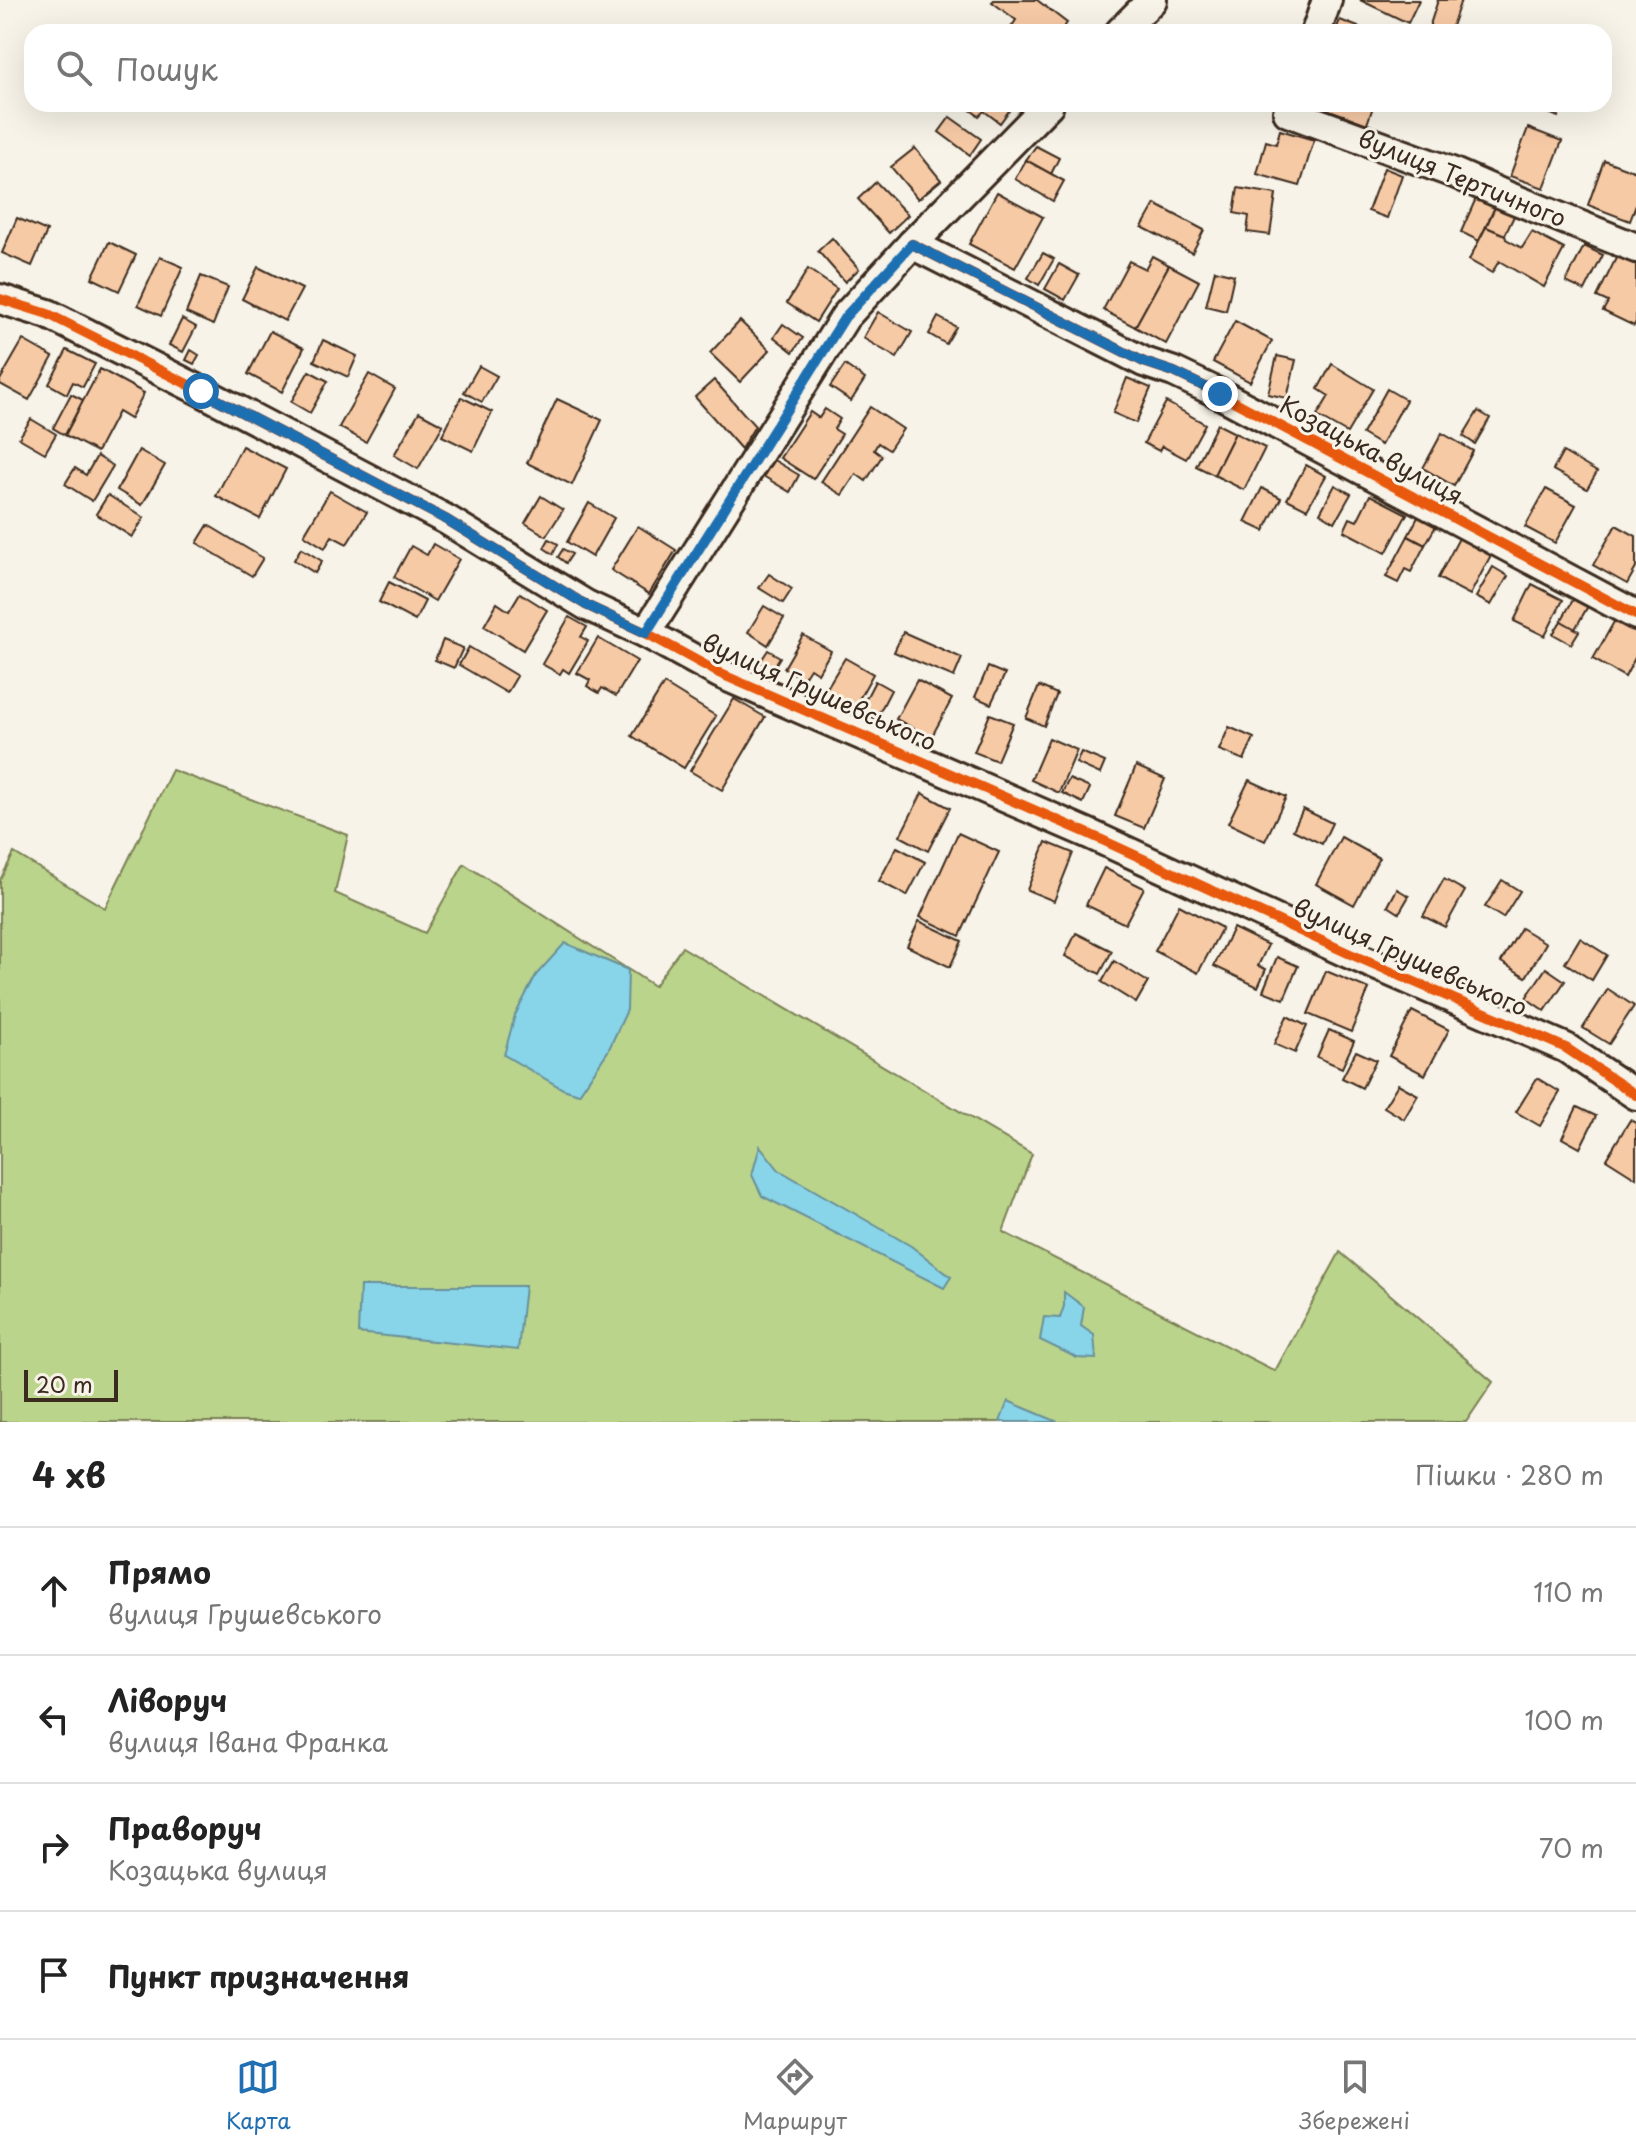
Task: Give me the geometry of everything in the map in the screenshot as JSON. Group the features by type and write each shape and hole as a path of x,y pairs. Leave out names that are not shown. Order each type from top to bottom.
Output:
{"street":[{"path":"1128,24 1152,0"},
{"path":"1319,24 1327,0"},
{"path":"646,633 845,317 1041,112"},
{"name":"вулиця Тертичного","path":"1294,112 1454,173 1636,248"},
{"name":"Козацька вулиця","path":"912,244 1144,362 1174,372 1220,394 1636,615"},
{"name":"вулиця Грушевського","path":"0,299 48,314 201,391 447,520 586,605 721,674 1087,833 1348,953 1566,1048 1636,1095"}],"green space":[{"path":"172,770 348,835 335,893 425,933 464,864 654,986 682,947 1032,1154 1003,1232 1275,1371 1340,1252 1493,1382 1466,1422 0,1422 0,880 14,853 105,908"}],"water":[{"path":"565,943 628,970 627,1010 608,1051 579,1094 563,1089 504,1055 515,1015 536,975"},
{"path":"760,1146 779,1170 911,1246 951,1277 944,1288 762,1196 752,1175"},
{"path":"360,1286 525,1286 518,1350 358,1333"},
{"path":"1064,1292 1084,1307 1081,1326 1094,1335 1096,1359 1077,1358 1040,1340 1044,1317 1060,1318"},
{"path":"1008,1401 1058,1422 1000,1422"}],"building":[{"path":"1037,0 1067,23 1013,24 1016,20 992,2"},
{"path":"1360,0 1419,0 1408,23"},
{"path":"1438,0 1461,0 1453,24 1430,24"},
{"path":"985,112 1008,112 1000,123"},
{"path":"1335,112 1371,112 1367,124"},
{"path":"950,117 981,139 970,155 939,132"},
{"path":"1528,128 1562,141 1544,188 1510,176"},
{"path":"1280,130 1314,140 1300,186 1257,174 1266,141 1276,144"},
{"path":"1036,146 1059,158 1051,174 1026,160"},
{"path":"915,148 941,180 918,199 891,167"},
{"path":"1026,160 1064,181 1053,201 1015,179"},
{"path":"1604,160 1636,172 1636,205 1630,221 1588,205"},
{"path":"1384,168 1402,175 1387,218 1368,211"},
{"path":"876,182 908,215 889,233 858,199"},
{"path":"1238,188 1276,194 1270,235 1247,232 1249,216 1234,213"},
{"path":"997,192 1043,217 1015,268 969,244"},
{"path":"1477,196 1496,205 1479,241 1461,232"},
{"path":"1155,204 1204,230 1192,253 1142,227"},
{"path":"1496,205 1515,214 1505,235 1486,227"},
{"path":"17,218 47,231 32,266 2,253"},
{"path":"1486,227 1505,235 1506,239 1522,248 1532,232 1564,249 1544,287 1499,261 1492,273 1469,260"},
{"path":"832,238 859,269 845,282 818,251"},
{"path":"109,242 136,255 119,291 92,278"},
{"path":"1584,246 1603,255 1585,291 1566,282"},
{"path":"1043,253 1054,259 1039,285 1028,278"},
{"path":"1152,256 1169,265 1135,327 1103,310 1129,261 1145,269"},
{"path":"1617,256 1636,265 1634,326 1603,311 1608,302 1597,297"},
{"path":"160,257 183,267 161,316 138,305"},
{"path":"1059,264 1079,275 1065,300 1045,289"},
{"path":"1169,265 1199,281 1166,344 1135,327"},
{"path":"258,267 302,289 285,321 242,299"},
{"path":"808,269 837,289 816,322 787,303"},
{"path":"1215,270 1234,275 1226,311 1206,306"},
{"path":"201,276 228,287 213,325 186,313"},
{"path":"878,312 912,332 897,358 863,338"},
{"path":"938,317 956,327 946,344 929,334"},
{"path":"182,319 196,327 183,352 169,345"},
{"path":"740,321 770,350 740,382 710,353"},
{"path":"1235,321 1272,341 1250,382 1213,362"},
{"path":"783,324 803,338 793,352 774,337"},
{"path":"270,331 304,348 282,392 248,374"},
{"path":"23,340 53,357 29,400 0,384"},
{"path":"323,340 357,356 348,377 314,361"},
{"path":"67,350 95,364 83,387 73,382 67,394 49,384"},
{"path":"191,350 199,355 194,364 186,360"},
{"path":"1277,356 1296,360 1287,398 1268,394"},
{"path":"1332,364 1373,389 1347,433 1317,416 1329,396 1318,389"},
{"path":"845,365 865,379 851,401 830,387"},
{"path":"479,366 497,376 482,402 464,392"},
{"path":"100,369 144,393 130,419 118,412 97,452 65,435"},
{"path":"309,371 328,381 310,413 291,402"},
{"path":"369,374 395,389 366,442 339,427"},
{"path":"1127,378 1151,388 1136,423 1113,413"},
{"path":"714,380 755,426 741,449 695,397"},
{"path":"1387,389 1406,400 1381,445 1362,434"},
{"path":"71,394 83,400 65,435 53,428"},
{"path":"461,397 492,412 473,451 442,436"},
{"path":"557,399 602,420 572,485 527,463"},
{"path":"1166,402 1205,424 1186,459 1162,446 1159,451 1144,443"},
{"path":"870,407 903,429 889,450 878,443 874,450 882,456 866,481 856,474 842,495 821,482"},
{"path":"825,409 840,419 834,429 842,434 813,479 780,458 810,412 819,418"},
{"path":"1478,411 1490,418 1475,444 1463,436"},
{"path":"419,412 443,425 418,469 394,455"},
{"path":"31,419 56,434 45,453 19,438"},
{"path":"1217,424 1235,433 1214,475 1196,466"},
{"path":"1235,433 1265,448 1244,490 1214,475"},
{"path":"1442,433 1473,451 1454,486 1423,468"},
{"path":"242,446 286,469 260,519 216,496"},
{"path":"139,450 165,465 142,505 117,490"},
{"path":"1563,452 1597,472 1587,489 1553,470"},
{"path":"97,456 113,466 92,501 65,484 75,468 86,475"},
{"path":"772,459 799,475 790,492 763,476"},
{"path":"1306,465 1326,476 1307,509 1287,499"},
{"path":"1335,485 1351,494 1335,522 1320,513"},
{"path":"1262,488 1281,498 1264,531 1245,522"},
{"path":"1546,489 1576,505 1555,543 1525,527"},
{"path":"330,491 367,512 347,544 332,536 325,548 304,535"},
{"path":"108,495 144,518 132,537 96,514"},
{"path":"1370,495 1407,514 1386,553 1344,531 1350,518 1357,521"},
{"path":"541,496 563,510 546,536 525,523"},
{"path":"589,503 614,518 592,557 567,542"},
{"path":"1418,517 1436,526 1425,545 1408,536"},
{"path":"208,525 263,558 252,576 197,543"},
{"path":"1616,525 1636,536 1636,568 1627,584 1593,565"},
{"path":"638,526 676,550 649,594 611,570"},
{"path":"1408,536 1425,545 1411,572 1405,569 1398,583 1386,577"},
{"path":"1459,538 1491,555 1470,595 1438,578"},
{"path":"549,539 558,544 553,554 544,548"},
{"path":"433,544 459,559 435,601 394,577 411,546 427,555"},
{"path":"301,548 322,561 315,573 294,560"},
{"path":"563,549 572,554 566,563 558,557"},
{"path":"1493,567 1508,576 1491,605 1476,597"},
{"path":"769,574 792,589 783,603 759,588"},
{"path":"389,582 425,601 415,621 379,602"},
{"path":"1532,584 1563,600 1545,636 1514,621"},
{"path":"520,593 547,610 523,650 484,626 497,603 509,611"},
{"path":"1574,598 1588,606 1575,629 1561,621"},
{"path":"764,606 784,618 768,645 748,632"},
{"path":"569,617 587,627 581,637 588,641 569,673 563,669 560,674 542,664"},
{"path":"1615,620 1636,632 1636,656 1625,677 1593,659"},
{"path":"1561,621 1579,631 1571,644 1553,634"},
{"path":"903,632 962,658 954,677 894,652"},
{"path":"803,635 831,651 818,673 810,668 803,679 784,668"},
{"path":"598,638 637,661 616,696 602,688 599,693 587,686 590,680 577,673"},
{"path":"443,640 463,648 454,668 435,660"},
{"path":"469,647 517,676 507,693 459,665"},
{"path":"768,650 780,657 772,670 760,662"},
{"path":"845,658 873,674 854,708 825,691"},
{"path":"988,667 1005,674 991,704 975,697"},
{"path":"917,680 952,699 931,738 896,719"},
{"path":"875,681 891,690 876,719 860,710"},
{"path":"664,684 716,716 684,768 632,736"},
{"path":"1039,686 1057,694 1044,726 1026,718"},
{"path":"734,699 765,717 722,790 690,771"},
{"path":"990,714 1013,723 997,761 974,752"},
{"path":"1229,727 1254,738 1244,760 1219,750"},
{"path":"1049,738 1077,750 1059,793 1031,780"},
{"path":"1081,752 1105,762 1100,774 1076,763"},
{"path":"1136,766 1165,779 1144,828 1115,816"},
{"path":"1069,779 1090,788 1083,803 1062,793"},
{"path":"1249,780 1286,797 1265,841 1228,823"},
{"path":"922,793 950,808 928,851 900,836"},
{"path":"1303,809 1332,823 1322,844 1293,830"},
{"path":"958,833 999,852 960,936 920,917"},
{"path":"1341,837 1379,858 1354,905 1316,884"},
{"path":"1046,842 1073,853 1054,901 1027,890"},
{"path":"897,847 925,862 907,896 879,881"},
{"path":"1104,868 1144,888 1125,924 1086,905"},
{"path":"1444,879 1465,891 1445,927 1423,916"},
{"path":"1502,880 1520,891 1503,918 1485,907"},
{"path":"1397,889 1409,896 1399,913 1388,906"},
{"path":"1179,905 1222,928 1198,973 1155,951"},
{"path":"919,921 962,941 950,967 907,946"},
{"path":"1233,928 1268,945 1258,966 1266,969 1258,987 1214,966"},
{"path":"1521,928 1546,943 1526,977 1501,962"},
{"path":"1076,933 1112,951 1100,974 1065,956"},
{"path":"1580,938 1607,955 1592,980 1565,963"},
{"path":"1277,957 1298,966 1284,999 1263,991"},
{"path":"1114,961 1148,982 1136,1003 1102,982"},
{"path":"1546,968 1565,981 1545,1011 1526,998"},
{"path":"1326,971 1369,989 1351,1032 1308,1014"},
{"path":"1608,989 1634,1006 1609,1044 1583,1028"},
{"path":"1412,1011 1449,1030 1425,1075 1389,1056"},
{"path":"1287,1016 1307,1026 1295,1053 1274,1044"},
{"path":"1329,1030 1354,1041 1342,1068 1317,1057"},
{"path":"1356,1051 1376,1060 1362,1088 1342,1078"},
{"path":"1537,1078 1560,1092 1540,1126 1516,1112"},
{"path":"1398,1084 1418,1095 1404,1119 1384,1107"},
{"path":"1577,1107 1596,1116 1580,1148 1562,1138"},
{"path":"1630,1120 1636,1123 1636,1178 1606,1159"}],"cycle path":[{"path":"912,244 1144,362 1174,372 1220,394 1636,615"},
{"path":"0,299 48,314 201,391 447,520 586,605 721,674 1087,833 1348,953 1566,1048 1636,1095"}],"route":[{"path":"201,391 447,520 586,605 646,633 845,317 912,244 1144,362 1174,372 1220,394"}]}
